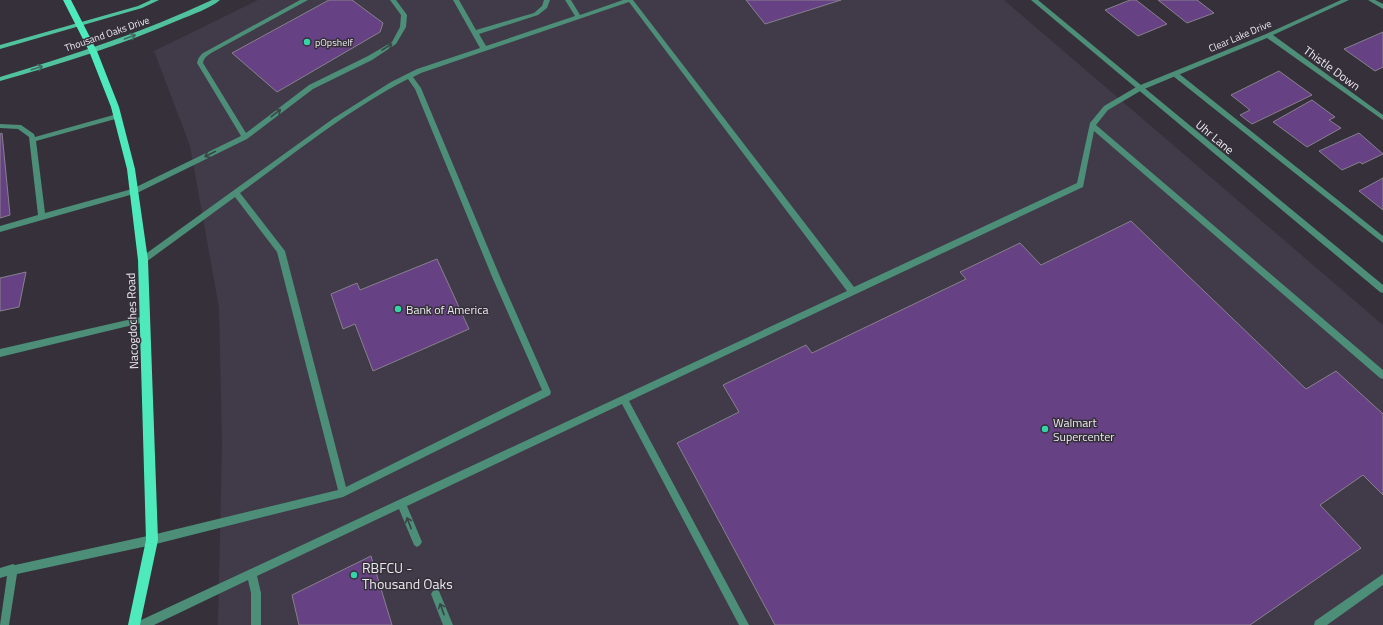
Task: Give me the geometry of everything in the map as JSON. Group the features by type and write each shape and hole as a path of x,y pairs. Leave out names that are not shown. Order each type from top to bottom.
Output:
{"main road":[{"name":"Nacogdoches Road","path":"67,0 81,24 93,51 117,116 131,169 143,260 152,540 134,625"},
{"name":"Thousand Oaks Drive","path":"0,47 140,7 156,0"},
{"name":"Thousand Oaks Drive","path":"0,79 93,51 164,25 217,0"}],"street":[{"path":"245,137 200,63 200,60 211,51 306,0"},
{"path":"0,229 134,191 245,137 310,87 370,58 394,43 403,28 404,15 393,0"},
{"path":"456,0 484,49"},
{"path":"475,33 536,14 545,7 547,0"},
{"path":"568,0 578,17"},
{"path":"143,260 336,120 393,84 409,76 484,49 629,0 853,292"},
{"name":"Uhr Lane","path":"1034,0 1383,290"},
{"name":"Clear Lake Drive","path":"1092,125 1106,108 1140,88 1268,36 1346,0"},
{"path":"1371,0 1383,7"},
{"name":"Thistle Down","path":"1268,36 1383,118"},
{"path":"1175,74 1383,240"},
{"path":"0,573 152,540 343,493 547,392 497,279 418,88 409,76"},
{"path":"32,140 117,116"},
{"path":"143,625 1080,185 1092,125 1383,375"},
{"path":"0,126 19,127 32,136 42,217"},
{"path":"236,193 281,251 343,493"},
{"path":"0,353 145,318"},
{"path":"624,400 744,625"},
{"path":"402,504 417,542"},
{"path":"4,625 13,569"},
{"path":"252,574 256,593 256,625"},
{"path":"1319,625 1383,579"},
{"path":"436,594 448,625"}],"shaded area":[{"path":"258,0 1004,0 1383,325 1383,625 218,625 222,445 219,308 190,146 154,51"}],"building":[{"name":"pOpshelf","path":"329,0 352,0 383,23 380,32 277,92 232,53"},
{"path":"746,0 841,0 765,24"},
{"path":"1130,0 1136,0 1167,24 1138,36 1105,10"},
{"path":"1158,0 1197,0 1214,13 1187,23"},
{"path":"1383,32 1383,67 1375,71 1344,49"},
{"path":"1279,71 1312,95 1252,124 1240,115 1250,110 1231,95"},
{"path":"1312,100 1335,117 1329,120 1341,128 1307,147 1273,122"},
{"path":"2,133 10,215 0,218 0,134"},
{"path":"1359,133 1383,154 1362,164 1360,162 1342,170 1319,151"},
{"path":"1383,178 1383,210 1359,191"},
{"name":"Walmart Supercenter","path":"1131,221 1306,389 1336,371 1383,414 1383,495 1363,475 1320,505 1361,548 1250,625 775,625 677,443 739,412 723,385 806,345 812,353 966,279 960,272 1020,243 1041,265"},
{"name":"Bank of America","path":"437,259 469,329 373,371 355,324 343,329 331,294 357,283 360,290"},
{"path":"26,272 19,307 0,311 0,278"},
{"name":"RBFCU - Thousand Oaks","path":"371,556 392,625 299,625 292,595"}],"place":[{"name":"pOpshelf","path":"307,42"},
{"name":"Bank of America","path":"398,309"},
{"name":"Walmart Supercenter","path":"1045,429"},
{"name":"RBFCU - Thousand Oaks","path":"354,575"}]}
